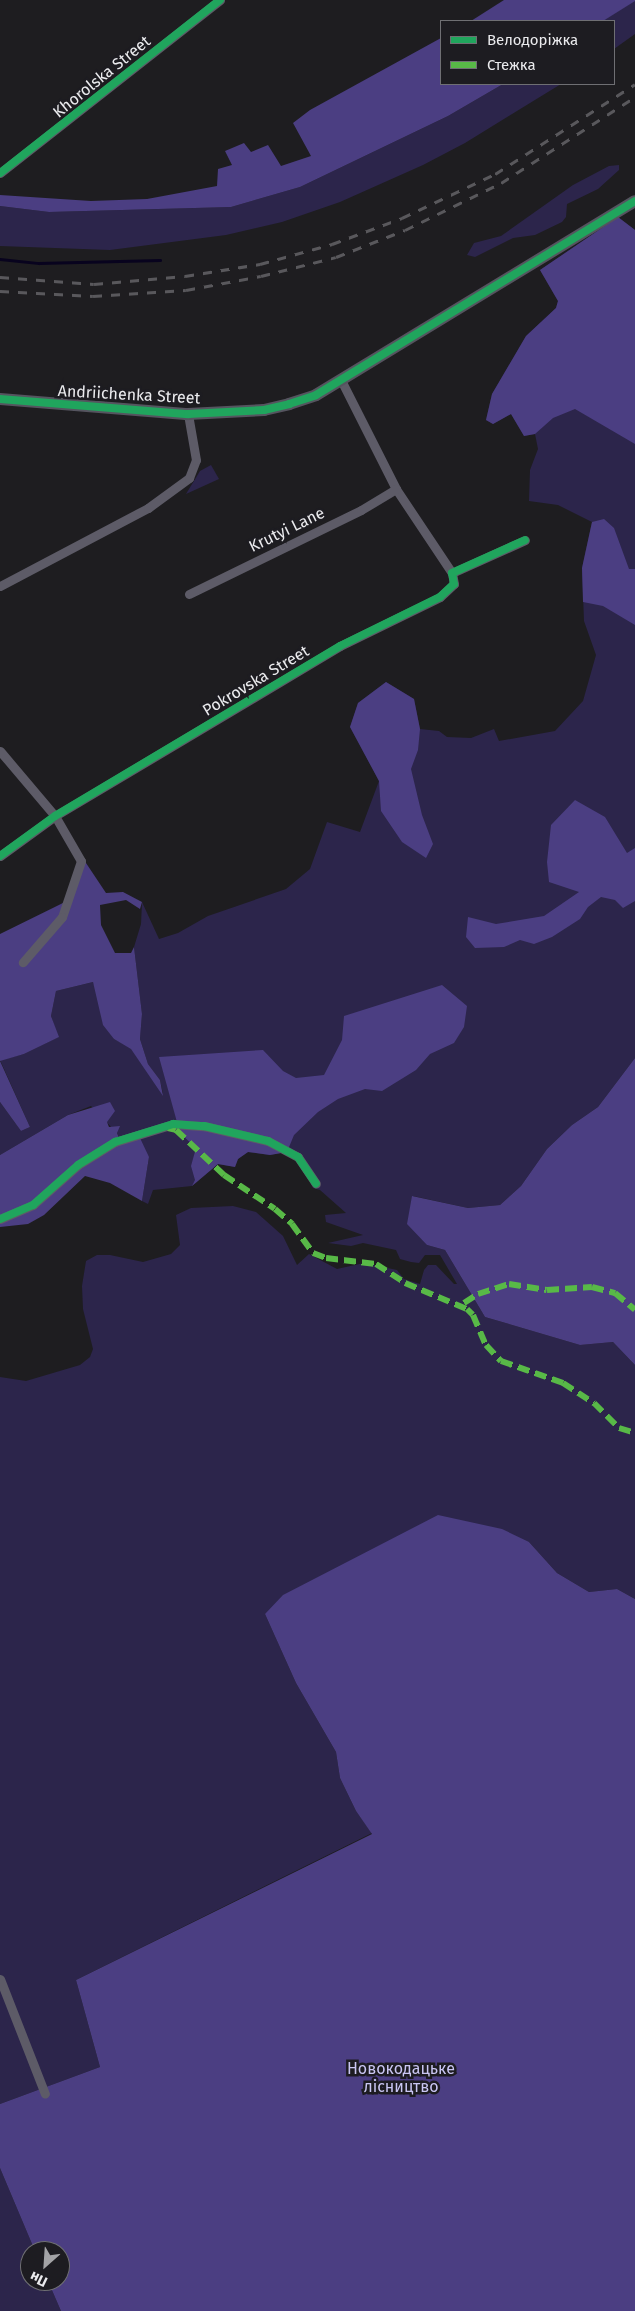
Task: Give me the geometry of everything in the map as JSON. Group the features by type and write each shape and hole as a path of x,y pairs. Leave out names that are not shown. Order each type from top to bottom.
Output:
{"street":[{"name":"Khorolska Street","path":"0,173 220,0"},
{"name":"Andriichenka Street","path":"0,399 188,414 281,406 316,394 341,380 635,201"},
{"path":"341,380 396,489 452,573 525,540"},
{"name":"Andriichenka Street","path":"0,586 148,508 189,478 196,460 188,414"},
{"name":"Krutyi Lane","path":"189,594 361,510 396,489"},
{"name":"Pokrovska Street","path":"0,856 55,816 347,642 440,597 454,584 452,573"},
{"path":"0,751 55,816 81,862 62,917 22,962"},
{"path":"0,1219 33,1205 78,1165 115,1142 173,1124 204,1126 268,1141 298,1156 316,1184"},
{"path":"0,1979 45,2094"}],"shaded area":[{"path":"635,0 635,34 615,48 615,20 604,20"},
{"path":"501,85 559,85 465,143 423,165 340,202 282,222 226,235 110,250 0,246 0,206 49,212 231,207 300,187 448,116"},
{"path":"619,165 619,170 598,189 567,204 566,217 562,222 535,235 513,238 475,257 467,255 474,243 501,236 573,185 609,166"},
{"path":"618,217 635,230 635,1058 598,1107 572,1125 547,1149 521,1186 500,1205 468,1208 413,1196 427,1245 445,1250 485,1317 580,1345 613,1342 635,1365 635,1599 617,1589 589,1592 557,1573 529,1542 265,1614 296,1683 336,1752 340,1778 356,1811 372,1833 76,1980 100,2067 0,2104 0,1377 26,1381 80,1365 90,1357 93,1349 83,1309 82,1286 86,1261 97,1255 110,1255 143,1262 171,1254 180,1245 176,1215 191,1208 233,1206 256,1212 283,1236 297,1265 309,1254 337,1269 364,1263 397,1270 404,1279 420,1284 424,1270 428,1265 436,1265 454,1284 457,1284 440,1255 425,1255 419,1263 400,1259 396,1250 363,1243 351,1246 328,1243 363,1235 326,1222 325,1215 346,1213 320,1190 313,1188 297,1158 287,1152 270,1155 248,1152 238,1159 235,1167 218,1164 192,1186 153,1190 148,1204 142,1201 149,1157 121,1143 117,1133 91,1106 68,1115 0,1155 0,1102 21,1131 30,1127 0,1060 24,1054 58,1037 51,1016 56,991 93,982 114,1039 131,1048 163,1094 160,1080 148,1064 140,1039 142,1014 134,947 141,924 142,902 159,939 178,933 208,916 286,889 310,869 327,822 360,832 379,781 350,727 358,703 386,682 414,699 420,729 439,731 447,737 471,738 494,729 499,741 555,731 583,701 596,655 584,621 582,568 592,522 558,505 529,501 530,470 538,449 535,434 524,436 511,414 493,424 486,420 492,394 526,336 556,308 558,301 540,270"},
{"path":"211,465 219,479 186,494 200,471"},
{"path":"0,2168 31,2241 20,2241 20,2291 52,2291 61,2311 0,2311"}],"green space":[{"path":"504,0 635,0 605,20 473,20"},
{"path":"440,39 440,85 501,85 448,116 300,187 231,207 49,212 0,206 0,195 91,201 147,199 217,186 218,169 232,165 225,151 244,143 251,152 268,145 281,166 311,156 293,123 310,110"},
{"path":"618,217 635,230 635,444 575,409 553,418 535,434 524,436 511,414 493,424 486,420 492,394 526,336 556,308 558,301 540,270"},
{"path":"604,519 614,528 629,569 635,569 635,625 603,606 583,602 582,568 592,522"},
{"path":"386,682 414,699 420,729 418,750 411,769 422,815 433,844 426,858 402,842 381,811 379,781 350,727 358,703"},
{"path":"575,800 605,817 627,853 635,848 635,901 623,908 615,900 601,897 588,907 580,919 552,937 534,944 520,940 504,947 475,948 466,937 468,917 496,924 544,916 579,892 549,882 547,862 551,825"},
{"path":"84,860 106,893 123,892 142,902 140,909 126,900 100,905 101,925 115,953 131,953 134,947 142,1014 140,1039 148,1064 160,1080 163,1096 131,1049 114,1039 103,1025 93,982 56,991 51,1016 59,1037 24,1054 0,1061 0,934 67,901"},
{"path":"442,985 467,1006 464,1027 454,1043 430,1054 416,1070 382,1091 365,1089 338,1099 318,1112 294,1135 287,1152 270,1155 248,1152 238,1159 235,1167 218,1164 192,1186 195,1180 191,1166 196,1148 180,1133 159,1057 263,1050 283,1071 296,1078 324,1075 342,1040 344,1016"},
{"path":"635,1058 635,1365 613,1342 580,1345 485,1317 445,1250 427,1245 407,1224 412,1196 468,1208 500,1205 521,1186 547,1149 572,1125 598,1107"},
{"path":"0,1061 30,1127 21,1131 0,1102"},
{"path":"110,1102 115,1111 107,1122 109,1127 120,1126 117,1133 121,1143 140,1138 149,1157 142,1201 110,1183 85,1176 44,1215 28,1224 0,1227 0,1155 68,1115"},
{"name":"Новокодацьке лісництво","path":"438,1515 502,1529 529,1542 557,1573 589,1592 617,1589 635,1599 635,2311 61,2311 52,2291 70,2291 70,2241 31,2241 0,2168 0,2104 100,2067 76,1980 372,1834 356,1811 340,1778 336,1752 296,1683 265,1614 283,1595"}],"waterway":[{"path":"0,259 39,263 160,260"}],"railway":[{"path":"0,277 94,284 185,276 260,264 332,244 402,218 495,174 635,84"},
{"path":"0,291 93,296 186,290 261,276 336,257 405,230 501,183 635,97"}],"marked path":[{"path":"168,1128 176,1130 224,1175 275,1209 292,1224 313,1253 326,1258 376,1264 405,1283 467,1309 473,1315 486,1345 501,1361 563,1383 594,1403 619,1428 635,1433"},
{"path":"464,1303 478,1294 509,1284 547,1290 592,1287 615,1293 635,1310"}],"cycle path":[{"path":"0,173 220,0"},
{"path":"0,399 188,414 264,410 289,404 316,395 635,201"},
{"path":"0,856 55,816 340,646 440,597 454,584 452,573 525,540"},
{"path":"0,1219 33,1205 78,1165 115,1142 173,1124 204,1126 268,1141 298,1157 316,1184"}]}
